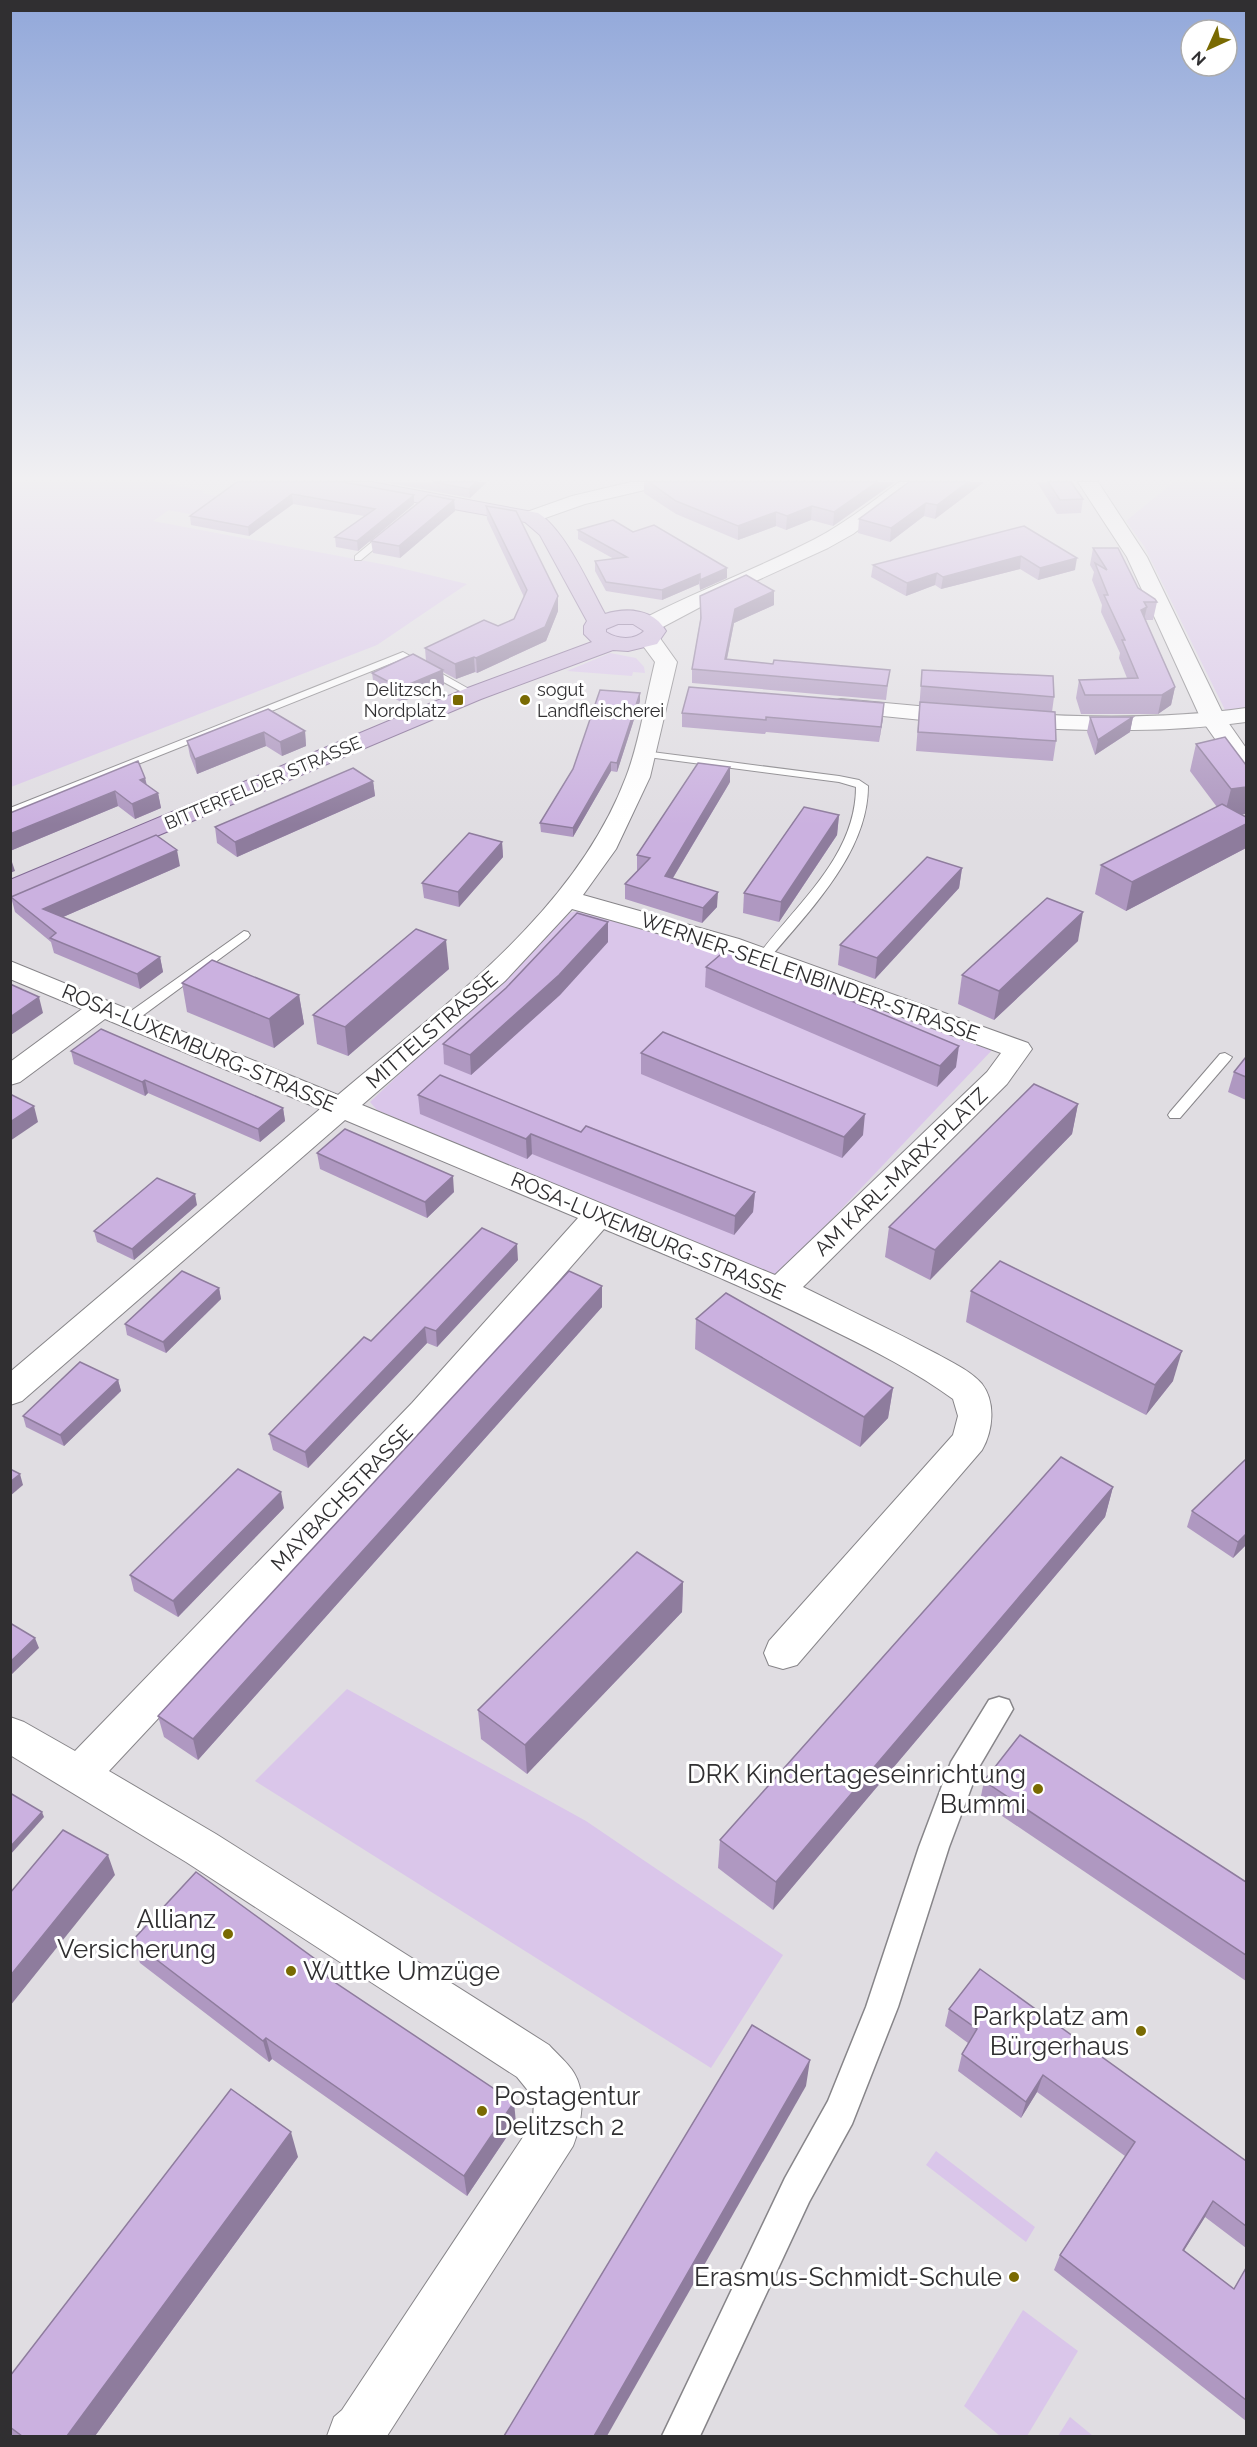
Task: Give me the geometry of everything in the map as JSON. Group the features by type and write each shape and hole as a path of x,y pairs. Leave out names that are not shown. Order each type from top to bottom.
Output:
{"main road":[{"path":"583,596 624,631"},
{"name":"BITTERFELDER STRASSE","path":"10,890 624,631"}],"street":[{"name":"BITTERFELDER STRASSE","path":"624,631 704,596"},
{"path":"1155,596 1213,719 1246,765"},
{"name":"MITTELSTRASSE","path":"10,1392 495,975 567,899 603,849 638,777 661,690 666,662 624,631"},
{"path":"661,690 684,692"},
{"path":"814,704 988,719 1082,724 1161,724 1246,715"},
{"name":"WERNER-SEELENBINDER-STRASSE","path":"567,899 700,936 1018,1049"},
{"name":"ROSA-LUXEMBURG-STRASSE","path":"10,969 780,1290 892,1345 941,1372 969,1392 975,1416 970,1440 783,1653"},
{"path":"10,1076 116,1014"},
{"name":"AM KARL-MARX-PLATZ","path":"780,1290 997,1078 1018,1049"},
{"name":"MAYBACHSTRASSE","path":"79,1775 424,1412 597,1215"},
{"path":"681,2436 797,2190 840,2112 882,2007 934,1847 966,1762 999,1709"},
{"path":"10,1734 201,1848 533,2061 558,2090 556,2129 361,2429 353,2436"}],"lane":[{"path":"10,812 403,655 473,694"},
{"path":"644,754 839,779 862,786 859,819 843,853 787,929 763,957"},
{"path":"116,1014 244,935"},
{"path":"1175,1115 1225,1057"}],"shaded area":[{"path":"11,596 449,596 377,645 11,787"},
{"path":"1169,596 1246,596 1246,715 1229,718"},
{"path":"632,622 644,629 644,632 631,639 606,636 604,627 608,624"},
{"path":"610,653 636,658 644,667 645,673 633,672 632,676 567,671"},
{"path":"579,910 728,952 994,1048 775,1279 377,1110 370,1102 570,913"},
{"path":"347,1689 586,1821 783,1955 711,2068 255,1781"},
{"path":"936,2151 1035,2227 1026,2242 926,2165"},
{"path":"1023,2310 1078,2351 1027,2436 1000,2436 964,2406"},
{"path":"1070,2417 1093,2436 1058,2436"}],"building":[{"path":"524,596 558,596 545,627 476,658 455,664 425,648 484,620 498,626 514,619"},
{"path":"700,596 763,596 735,609 725,659 773,664 774,660 890,670 887,686 692,669 701,618"},
{"path":"1105,596 1151,596 1155,599 1157,602 1144,602 1147,607 1141,610 1175,687 1162,695 1085,695 1079,680 1138,678 1122,640 1125,640"},
{"path":"413,654 443,670 400,688 372,673"},
{"path":"922,670 1053,676 1054,697 921,686"},
{"path":"689,687 884,703 881,727 766,717 766,720 682,713"},
{"path":"600,690 640,693 617,763 611,762 573,828 540,823 573,769"},
{"path":"920,702 1055,712 1056,741 918,732"},
{"path":"268,709 305,731 280,742 264,732 195,759 187,741"},
{"path":"1090,717 1133,717 1098,740"},
{"path":"1225,737 1246,765 1246,787 1231,789 1196,744"},
{"path":"138,761 145,778 140,780 158,793 132,804 115,791 10,834 10,813"},
{"path":"698,763 730,767 665,876 718,892 703,908 625,884 650,858 637,855"},
{"path":"353,768 373,781 235,842 215,827"},
{"path":"1222,804 1246,817 1246,824 1132,882 1101,865"},
{"path":"804,807 839,815 781,902 744,893"},
{"path":"469,833 502,842 458,892 422,883"},
{"path":"156,835 177,850 43,909 160,957 137,974 50,938 56,933 11,897"},
{"path":"927,857 962,868 877,958 840,945"},
{"path":"1047,898 1083,912 999,991 962,975"},
{"path":"577,913 608,922 559,975 470,1055 443,1044 506,988"},
{"path":"416,929 446,940 345,1027 313,1015"},
{"path":"727,949 959,1046 940,1066 706,967"},
{"path":"212,960 299,995 269,1019 182,983"},
{"path":"10,984 39,997 10,1017"},
{"path":"101,1029 283,1108 258,1129 71,1051"},
{"path":"663,1032 865,1114 844,1137 641,1053"},
{"path":"1246,1057 1246,1077 1234,1072"},
{"path":"440,1075 581,1132 586,1126 755,1192 735,1216 531,1134 526,1139 418,1095"},
{"path":"1034,1084 1078,1104 935,1250 889,1227"},
{"path":"10,1094 34,1106 10,1122"},
{"path":"345,1129 453,1176 425,1202 317,1153"},
{"path":"157,1178 195,1194 132,1249 94,1231"},
{"path":"482,1228 517,1244 436,1331 425,1327 305,1452 269,1434 364,1337 371,1341"},
{"path":"1000,1261 1182,1351 1155,1385 971,1291"},
{"path":"182,1271 219,1288 163,1342 125,1324"},
{"path":"569,1271 602,1286 193,1739 158,1716"},
{"path":"726,1293 893,1388 864,1417 696,1319"},
{"path":"80,1362 118,1380 60,1435 23,1416"},
{"path":"1061,1457 1113,1487 776,1882 720,1840"},
{"path":"1246,1459 1246,1534 1238,1542 1192,1511"},
{"path":"10,1469 20,1474 10,1482"},
{"path":"238,1469 281,1492 173,1601 130,1575"},
{"path":"637,1552 683,1582 525,1745 478,1710"},
{"path":"10,1623 35,1638 10,1662"},
{"path":"1020,1735 1246,1882 1246,1955 984,1781"},
{"path":"10,1793 42,1812 10,1847"},
{"path":"63,1830 108,1855 10,1976 10,1893"},
{"path":"196,1872 326,1967 321,1973 514,2102 464,2176 266,2038 263,2041 132,1941"},
{"path":"980,1969 1246,2161 1246,2226 1213,2201 1183,2250 1234,2289 1246,2268 1246,2400 1060,2255 1135,2142 1043,2075 1026,2102 962,2054 977,2029 949,2009"},
{"path":"752,2025 810,2060 594,2436 504,2436"},
{"path":"231,2089 291,2132 67,2436 22,2436 10,2427 10,2376"}],"place":[{"name":"Delitzsch, Nordplatz","path":"458,700"},
{"name":"sogut Landfleischerei","path":"525,700"},
{"name":"DRK Kindertageseinrichtung Bummi","path":"1038,1789"},
{"name":"Allianz Versicherung","path":"228,1934"},
{"name":"Wuttke Umzüge","path":"291,1971"},
{"name":"Parkplatz am Bürgerhaus","path":"1141,2031"},
{"name":"Postagentur Delitzsch 2","path":"482,2111"},
{"name":"Erasmus-Schmidt-Schule","path":"1014,2277"}]}
